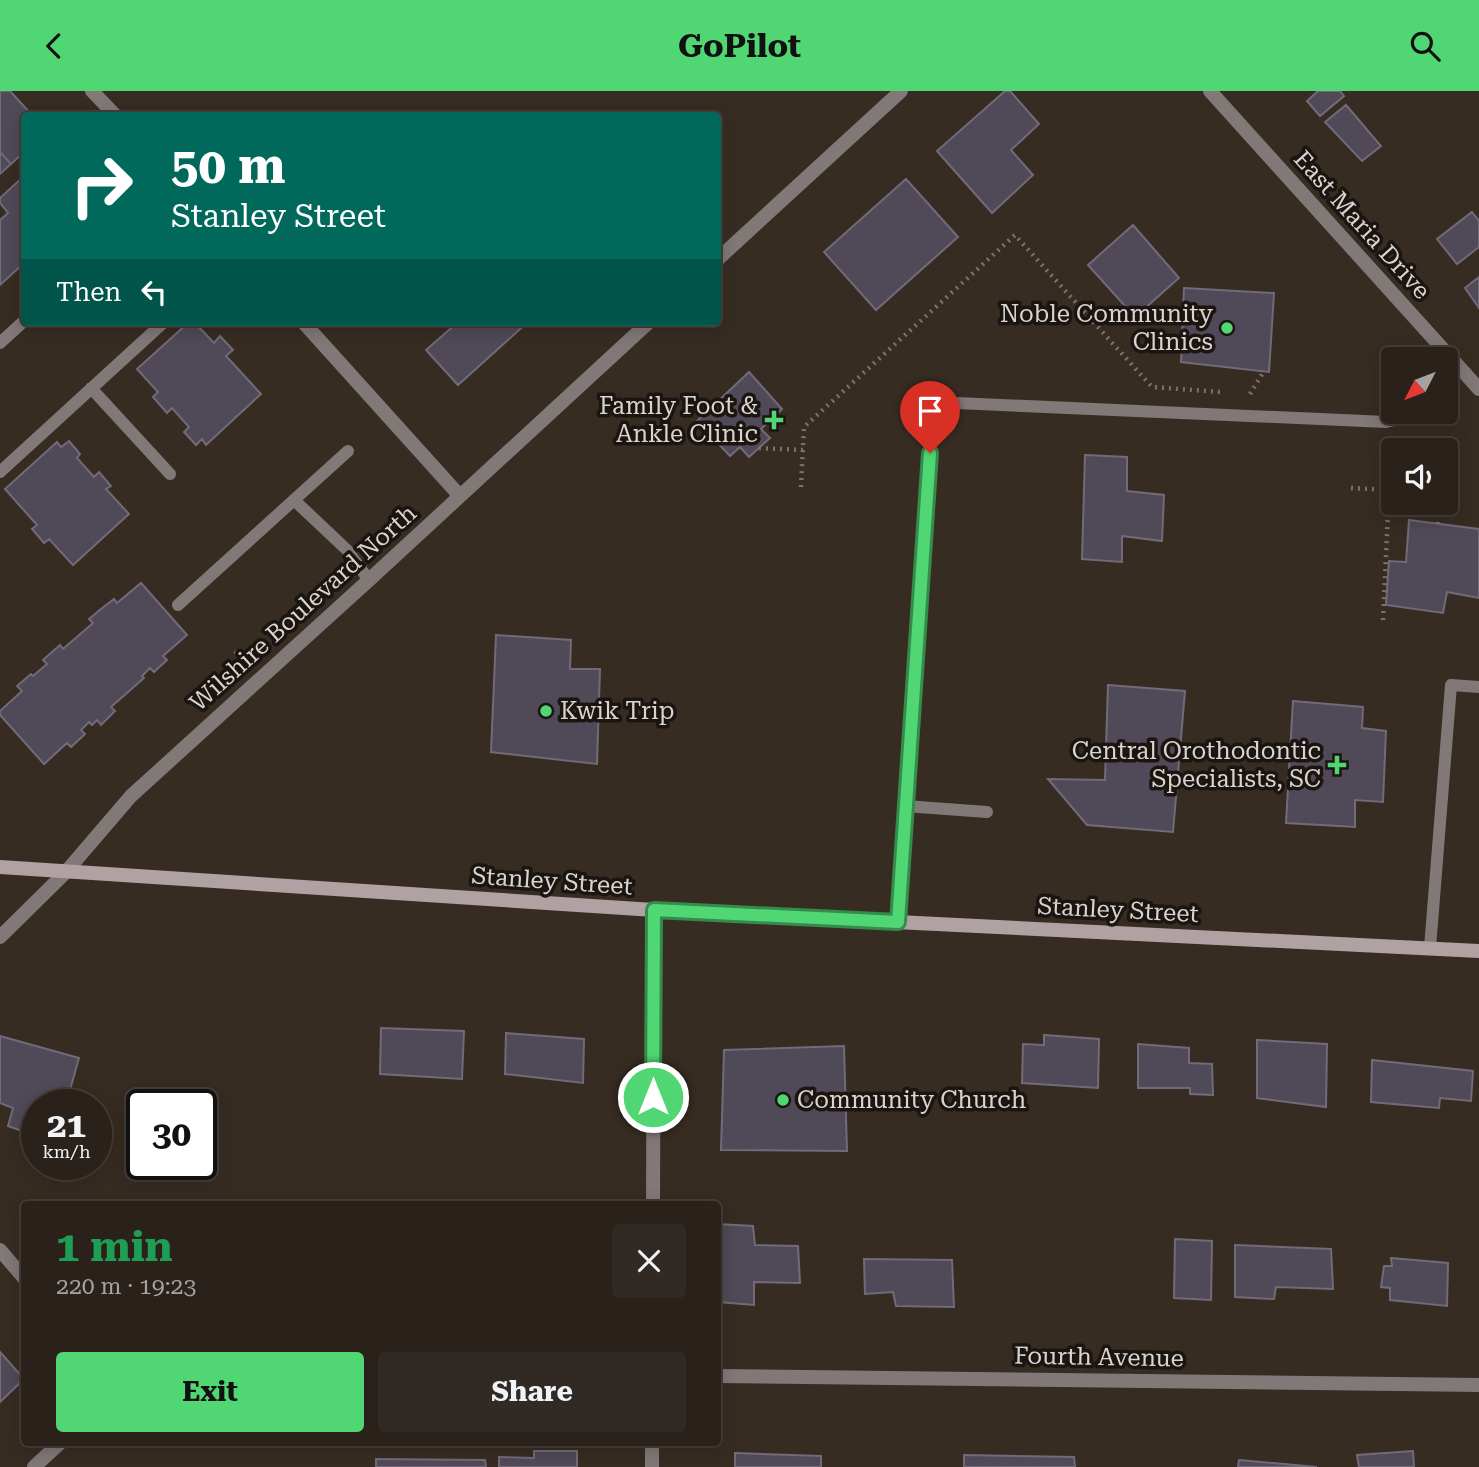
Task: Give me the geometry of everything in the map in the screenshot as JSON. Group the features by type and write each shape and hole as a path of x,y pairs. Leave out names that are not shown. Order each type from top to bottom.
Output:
{"street":[{"path":"92,91 111,112"},
{"path":"721,256 901,91"},
{"name":"East Maria Drive","path":"1210,91 1479,389"},
{"path":"307,326 459,495"},
{"name":"Wilshire Boulevard North","path":"0,937 65,873 131,796 645,326"},
{"name":"Stanley Street","path":"0,867 654,910 1479,951"},
{"path":"653,1201 654,910"},
{"path":"0,1250 21,1274"},
{"name":"Fourth Avenue","path":"721,1375 1479,1385"},
{"path":"34,1467 57,1446"},
{"path":"652,1446 652,1467"}],"lane":[{"path":"0,343 21,324"},
{"path":"0,472 160,326"},
{"path":"91,388 170,474"},
{"path":"898,922 934,402 1381,422"},
{"path":"178,605 348,450"},
{"path":"294,500 347,550 369,580"},
{"path":"1430,948 1451,685 1479,687"},
{"path":"905,806 987,812"}],"path":[{"path":"801,487 804,426 1015,235 1152,387 1226,393"},
{"path":"1250,394 1264,371"},
{"path":"1238,393 1263,395"},
{"path":"759,448 803,450"},
{"path":"1351,488 1381,488"},
{"path":"1383,620 1389,515"},
{"path":"1438,524 1439,515"}],"building":[{"path":"0,91 10,91 29,112 21,112 21,155 11,164 0,152"},
{"path":"1005,91 1010,91 1039,124 1011,150 1033,175 992,213 937,151"},
{"path":"1318,91 1340,91 1344,96 1320,116 1307,101"},
{"path":"1346,105 1381,146 1362,161 1325,122"},
{"path":"0,152 11,164 0,174"},
{"path":"21,179 21,266 0,285 0,220 8,213 0,203 0,198"},
{"path":"906,179 958,237 876,310 824,252"},
{"path":"1472,212 1479,221 1479,247 1457,264 1437,239"},
{"path":"1133,225 1179,278 1135,317 1088,265"},
{"path":"1479,277 1479,308 1465,288"},
{"name":"Noble Community Clinics","path":"1184,288 1274,293 1269,372 1181,362"},
{"path":"185,326 198,326 214,343 220,336 233,350 226,356 261,394 206,445 202,439 196,445 184,432 189,427 172,408 167,413 153,397 158,392 137,369"},
{"path":"453,326 524,326 458,385 426,350"},
{"path":"749,372 782,409 761,429 770,438 749,457 740,447 730,456 697,421"},
{"path":"69,441 80,454 77,458 94,477 99,472 111,486 106,489 129,514 73,565 49,539 44,543 32,529 37,525 5,489 57,442 61,447"},
{"path":"1085,455 1127,457 1127,491 1164,495 1162,541 1122,536 1122,562 1082,559"},
{"path":"1409,520 1479,529 1479,598 1447,592 1443,613 1386,605 1389,561 1406,562"},
{"path":"141,583 187,635 163,656 167,660 154,672 150,668 142,676 144,678 111,707 115,711 101,725 97,720 92,725 89,722 81,730 85,734 71,747 67,743 44,764 0,715 0,711 22,691 17,686 47,664 43,660 60,645 63,649 93,623 89,619 101,609 114,599 117,603"},
{"name":"Kwik Trip","path":"496,635 571,640 570,669 600,669 597,764 491,752"},
{"path":"1108,685 1185,691 1173,832 1087,825 1048,779 1105,780"},
{"name":"Central Orothodontic Specialists, SC","path":"1293,701 1363,707 1362,728 1386,731 1383,802 1355,800 1355,827 1286,823"},
{"path":"381,1028 464,1031 462,1079 380,1074"},
{"path":"506,1033 584,1039 583,1083 505,1074"},
{"path":"1044,1035 1099,1039 1098,1088 1022,1083 1023,1044 1044,1045"},
{"path":"0,1036 79,1058 70,1089 21,1089 21,1130 8,1126 13,1108 0,1103"},
{"path":"1257,1040 1327,1044 1326,1107 1257,1098"},
{"path":"1138,1044 1189,1048 1189,1063 1212,1064 1213,1095 1190,1094 1190,1088 1138,1088"},
{"name":"Community Church","path":"844,1046 847,1151 721,1150 724,1050"},
{"path":"1372,1060 1473,1071 1471,1101 1440,1098 1439,1108 1371,1102"},
{"path":"721,1224 753,1226 755,1245 798,1246 800,1283 754,1282 754,1305 721,1302"},
{"path":"1175,1239 1212,1241 1211,1300 1174,1298"},
{"path":"1235,1245 1331,1249 1333,1289 1276,1287 1274,1299 1235,1297"},
{"path":"1391,1258 1448,1263 1447,1306 1390,1300 1390,1288 1381,1287 1384,1266 1392,1266"},
{"path":"864,1259 952,1260 954,1307 896,1306 893,1292 865,1294"},
{"path":"0,1352 21,1376 21,1382 0,1402"},
{"path":"534,1451 577,1451 577,1467 499,1467 499,1457 534,1458"},
{"path":"1413,1451 1414,1467 1359,1467 1357,1455"},
{"path":"735,1453 821,1456 821,1467 735,1467"},
{"path":"964,1455 1074,1457 1075,1467 964,1467"},
{"path":"376,1459 485,1460 486,1467 376,1467"},
{"path":"1239,1460 1317,1467 1238,1467"}],"place":[{"name":"Noble Community Clinics","path":"1227,328"},
{"name":"Family Foot & Ankle Clinic","path":"774,420"},
{"name":"Kwik Trip","path":"546,711"},
{"name":"Central Orothodontic Specialists, SC","path":"1337,765"},
{"name":"Community Church","path":"783,1100"}],"route":[{"path":"653,1097 654,910 898,922 930,453"}]}
